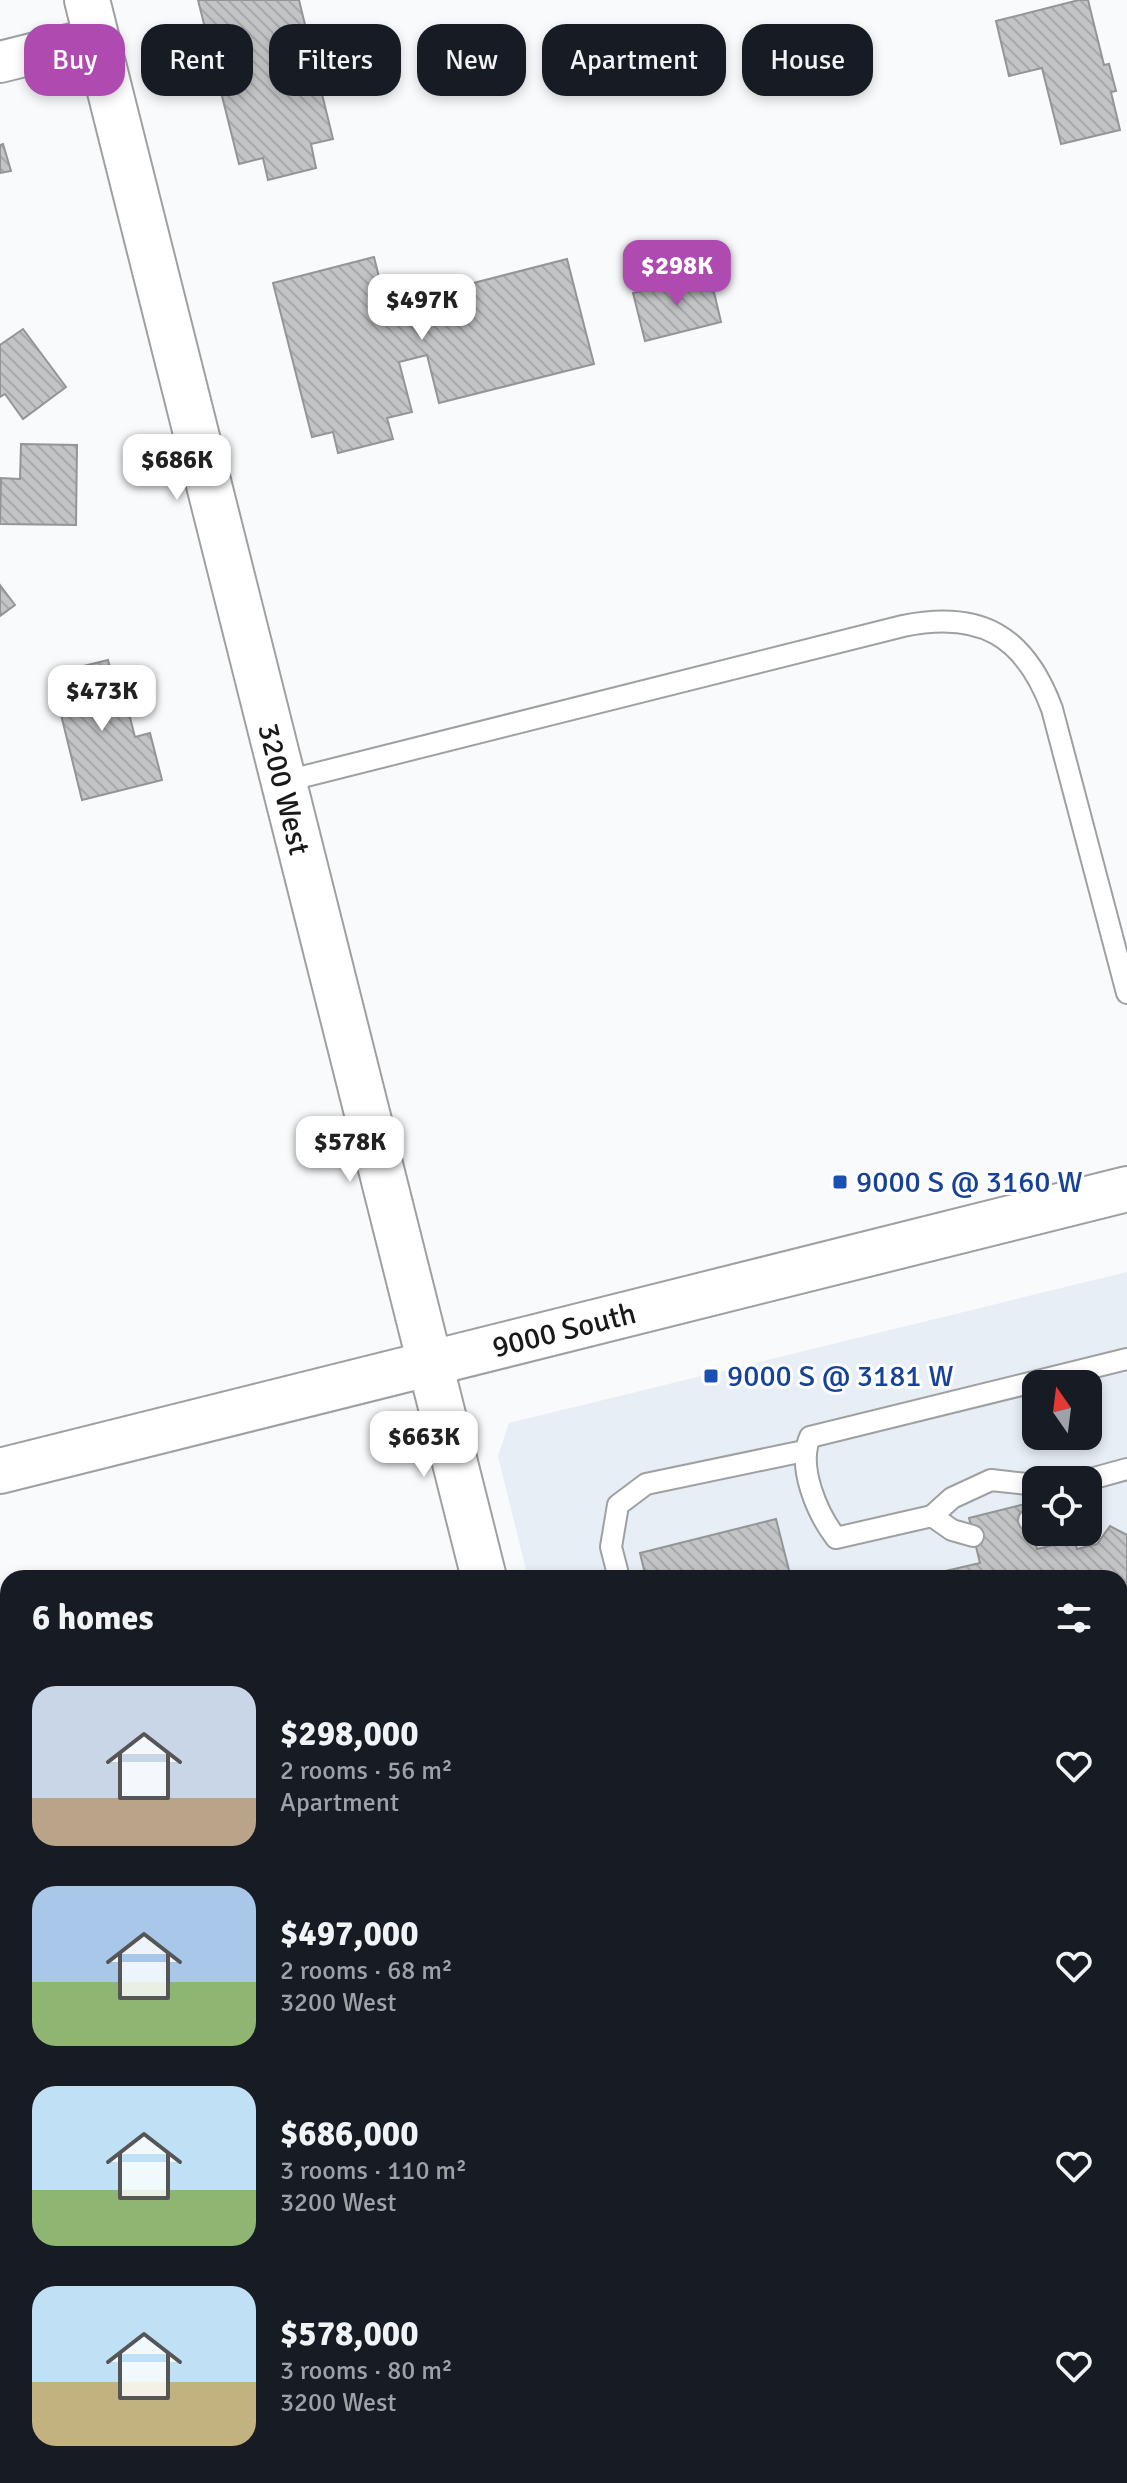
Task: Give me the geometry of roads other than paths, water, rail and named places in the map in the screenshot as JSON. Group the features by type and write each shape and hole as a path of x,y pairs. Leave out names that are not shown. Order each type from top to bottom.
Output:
{"street":[{"path":"0,62 91,19"},
{"name":"3200 West","path":"91,19 482,1570"},
{"name":"9000 South","path":"0,1471 1127,1189"}],"lane":[{"path":"282,782 903,626 934,619 970,625 1001,636 1025,654 1040,676 1052,709 1127,993"},
{"path":"1022,1483 991,1480 952,1498 932,1516 836,1538 820,1517 804,1451 810,1437 1127,1359"},
{"path":"617,1570 611,1547 618,1505 646,1484 804,1451"},
{"path":"1102,1476 1127,1469"},
{"path":"932,1516 952,1530 973,1536"}],"place":[{"name":"9000 S @ 3160 W","path":"840,1182"},
{"name":"9000 S @ 3181 W","path":"711,1376"}]}
